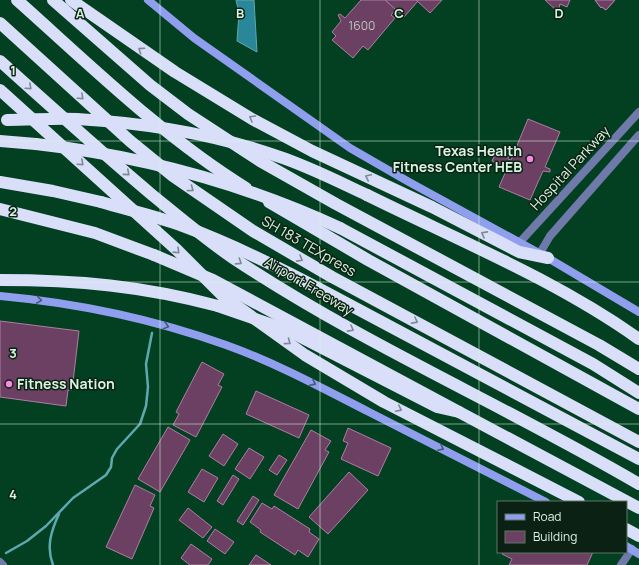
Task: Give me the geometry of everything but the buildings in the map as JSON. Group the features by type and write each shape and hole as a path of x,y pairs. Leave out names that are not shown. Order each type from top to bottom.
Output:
{"highway":[{"name":"SH 183 TEXpress","path":"17,0 128,99 195,153 230,178 368,260 639,409"},
{"path":"53,0 150,85 188,114 260,161 336,204 599,345 639,369"},
{"path":"71,0 175,72 265,126 312,151 432,207 519,252 544,255"},
{"name":"SH 183 TEXpress","path":"0,23 130,141 173,176 253,231 325,273 639,442"},
{"name":"Airport Freeway","path":"0,61 185,222 231,257 272,283 353,330 639,484"},
{"path":"0,90 172,245 223,296 305,355 384,402 577,501"},
{"path":"4,120 76,119 140,124 218,139 278,156 367,195 537,278 586,304 639,339"},
{"path":"0,141 36,144 123,156 197,174 271,198 340,228 560,346 639,393"},
{"path":"0,182 53,191 101,202 182,226 214,238 268,262 639,459"},
{"path":"0,209 95,233 154,255 212,280 626,501"},
{"path":"0,280 56,280 101,283 177,295 218,306 286,330 437,407 459,412"},
{"path":"627,502 639,508"},
{"path":"627,530 639,536"}],"main road":[{"path":"148,0 194,38 350,148 409,182 544,255 639,312"},
{"path":"0,296 34,299 98,309 180,330 226,345 270,362 544,501"}],"street":[{"name":"Hospital Parkway","path":"520,242 639,112"},
{"name":"Hospital Parkway","path":"544,255 550,236 639,135"},
{"path":"621,565 632,549"},
{"path":"0,562 3,565"}],"water":[{"path":"236,0 254,0 257,52 237,41 239,13"}],"waterway":[{"path":"6,553 27,541 46,526 73,498 106,475 111,467 112,458 117,449 140,424 146,406 148,387 146,364 152,333"},
{"path":"53,565 50,552 50,539 59,514"}],"place":[{"name":"Texas Health Fitness Center HEB","path":"530,159"},
{"name":"Fitness Nation","path":"9,384"}]}
